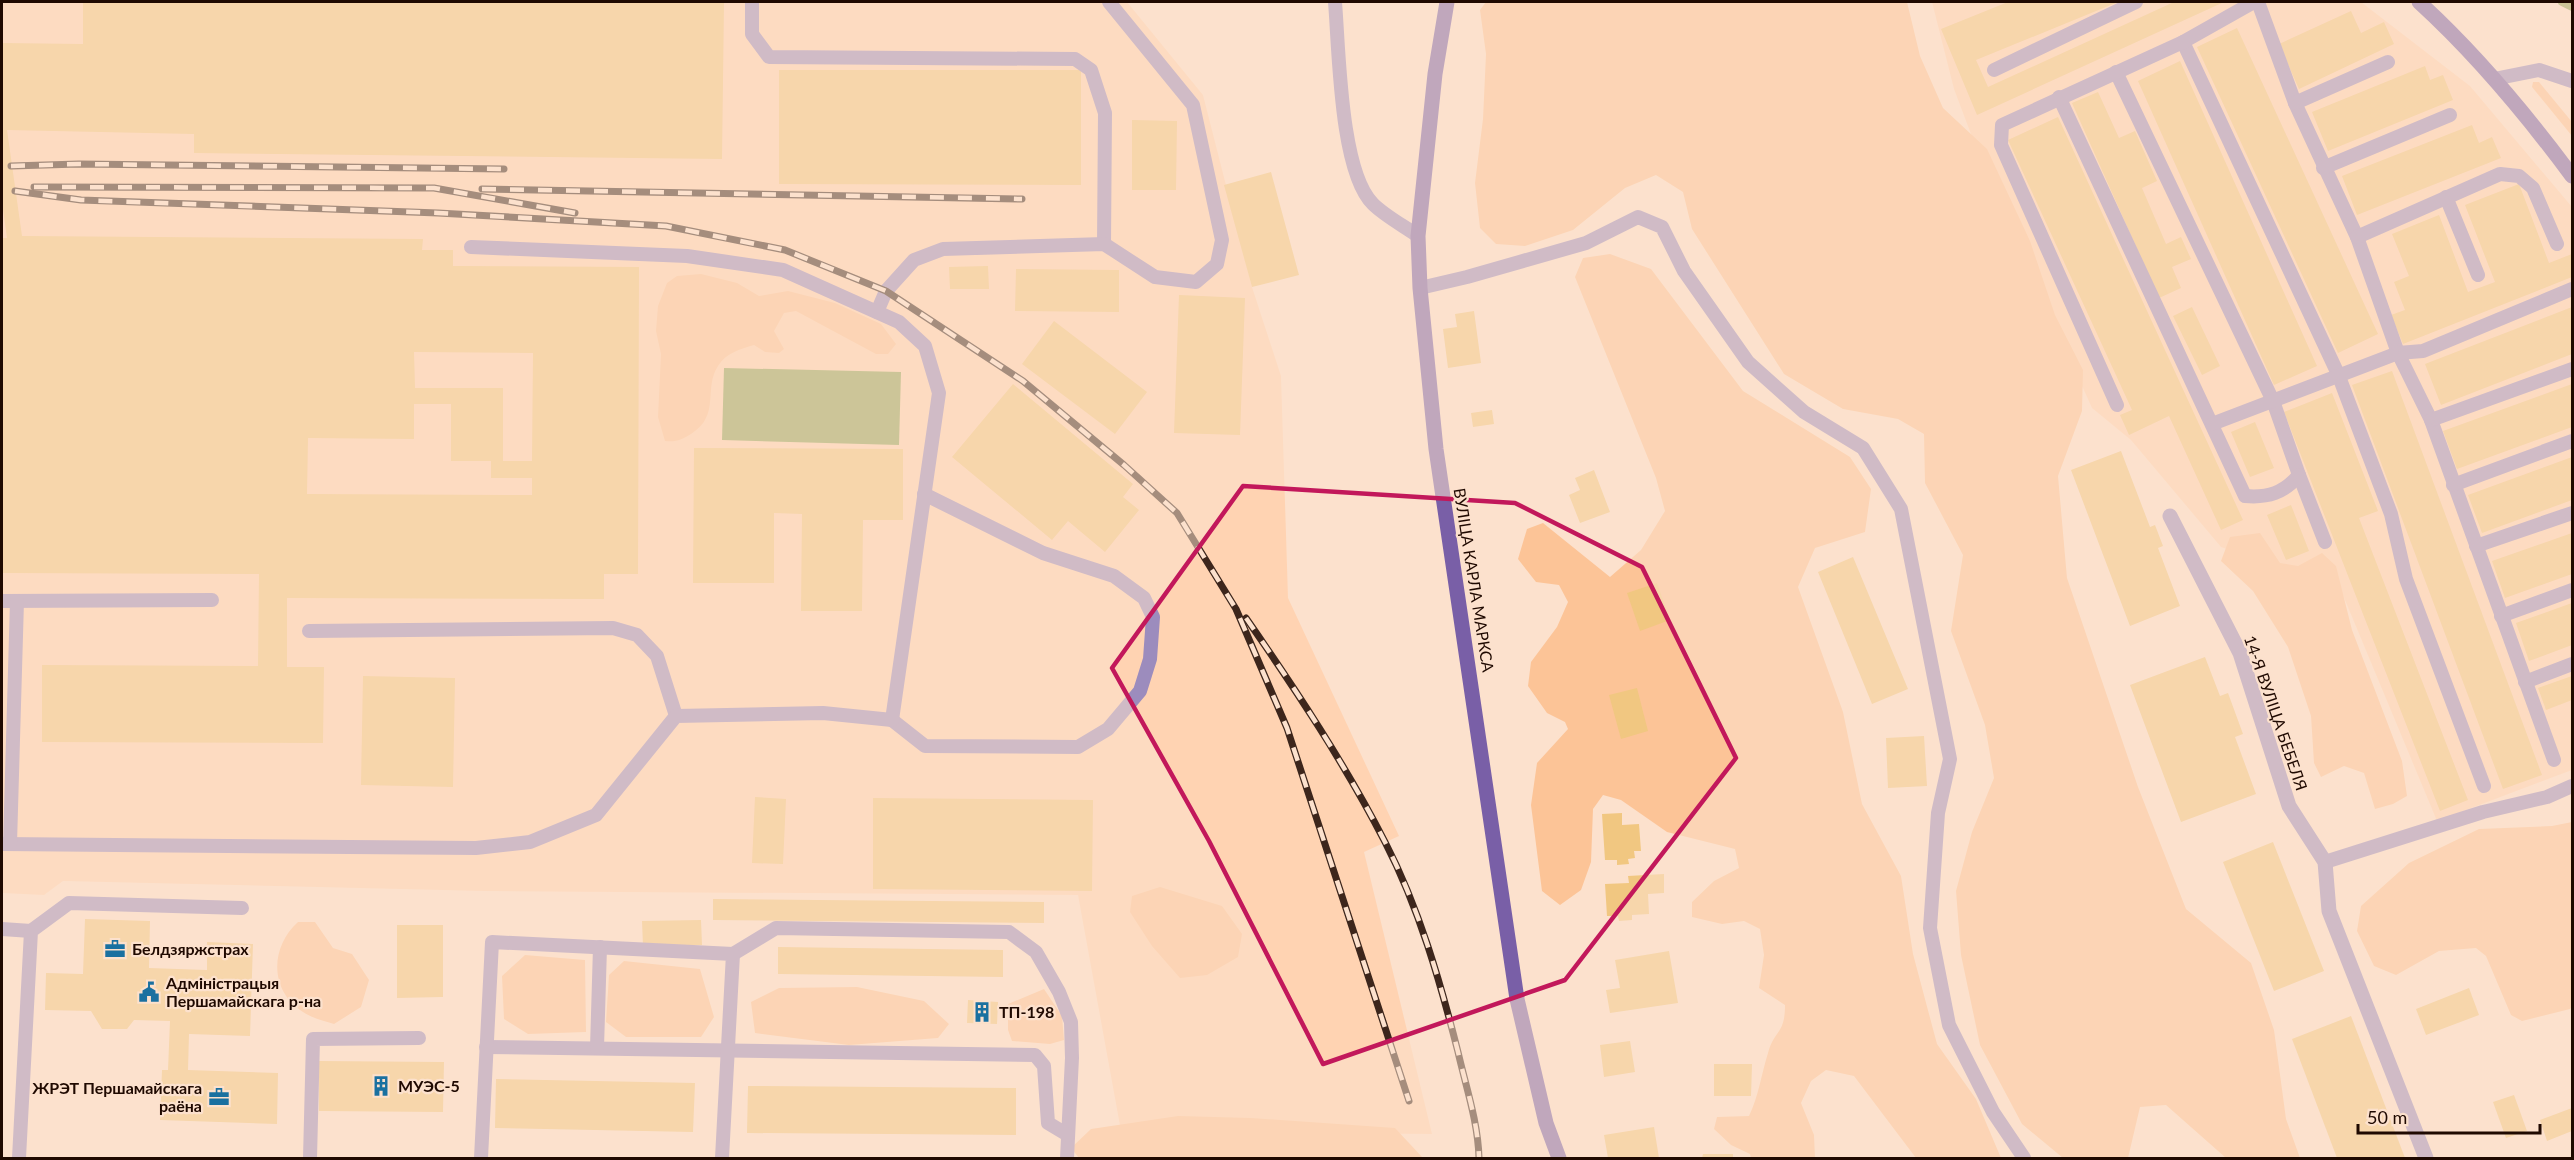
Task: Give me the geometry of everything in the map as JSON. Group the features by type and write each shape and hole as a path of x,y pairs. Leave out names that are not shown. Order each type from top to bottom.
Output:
{"main road":[{"name":"ВУЛІЦА КАРЛА МАРКСА","path":"1447,2 1435,74 1418,236 1420,288 1436,449 1517,999 1546,1123 1558,1158"},
{"path":"2419,2 2449,29 2494,79 2572,176"}],"street":[{"name":"14-Я ВУЛІЦА БЕБЕЛЯ","path":"2170,516 2240,653 2289,806 2325,862 2329,911 2426,1158"}],"lane":[{"path":"752,2 752,34 769,57 1075,59 1091,70 1105,113 1104,244"},
{"path":"877,312 886,291 914,260 943,249 1104,244 1155,277 1196,282 1216,264 1222,240 1193,105 1109,2"},
{"path":"1335,2 1344,111 1355,174 1372,203 1418,236"},
{"path":"1994,70 2136,2"},
{"path":"2117,405 2001,145 2002,124 2183,42 2256,2 2295,103 2356,237 2398,352 2431,420 2554,760"},
{"path":"2183,42 2338,374 2391,514 2406,579 2484,786"},
{"path":"2295,103 2388,62"},
{"path":"2494,79 2539,69 2572,81"},
{"path":"2116,72 2273,401 2325,542"},
{"path":"2059,98 2245,496 2263,498 2288,489 2299,475"},
{"path":"2323,168 2450,115"},
{"path":"2356,237 2500,174 2519,176 2533,188 2557,244"},
{"path":"2446,197 2478,275"},
{"path":"1420,288 1586,243 1638,217 1662,227 1684,271 1748,362 1804,412 1863,447 1901,509 1950,759 1938,813 1930,928 1949,1024 1993,1112 2024,1158"},
{"path":"471,247 687,256 783,270 899,322 925,346 939,393 892,720"},
{"path":"2212,424 2398,352 2423,351 2572,289"},
{"path":"2431,420 2572,369"},
{"path":"2453,485 2572,441"},
{"path":"17,601 6,844 476,848 531,842 596,815 676,716 822,713 892,720 925,746 1078,747 1108,729 1140,691 1150,659 1152,617 1144,598 1114,576 1043,553 924,494"},
{"path":"2476,546 2572,513"},
{"path":"2501,616 2572,590"},
{"path":"2,601 212,600"},
{"path":"309,631 613,627 637,635 657,656 676,716"},
{"path":"2525,682 2572,664"},
{"path":"2325,862 2483,812 2547,797 2572,786"},
{"path":"2,929 31,931 69,903 242,908"},
{"path":"481,1158 492,942 733,954 776,928 1009,932 1036,952 1059,992 1071,1022 1072,1058 1067,1158"},
{"path":"19,1158 31,931"},
{"path":"597,1048 600,947"},
{"path":"722,1158 733,954"},
{"path":"310,1158 313,1039 419,1038"},
{"path":"486,1047 729,1048 1035,1054 1044,1066 1048,1123 1068,1135"}],"highlighted area":[{"path":"1243,486 1515,503 1642,567 1736,758 1565,980 1323,1064 1209,841 1112,668"}],"shaded area":[{"path":"2,2 1127,2 1203,95 1252,287 1281,376 1288,598 1399,836 1364,852 1432,1134 1121,1131 1078,895 484,891 63,881 44,895 2,893"},
{"path":"1486,2 1907,2 1920,56 1943,108 1987,149 2030,241 2055,315 2083,370 2082,411 2058,476 2067,578 2138,787 2186,909 2251,963 2274,1030 2286,1119 2300,1158 2226,1158 2166,1105 2140,1107 2128,1158 2063,1158 2022,1124 1980,1045 1961,955 1956,891 1972,832 1994,778 1985,725 1951,631 1963,555 1925,483 1924,434 1898,419 1843,409 1784,374 1692,229 1683,192 1656,175 1625,188 1573,230 1525,246 1496,244 1480,228 1475,183 1483,119 1486,54 1480,10"},
{"path":"1932,2 2361,2 2470,86 2572,207 2572,770 2437,821 2340,588 2221,547 2131,440 2092,408 1983,166 1954,89"},
{"path":"2533,82 2539,82 2572,122 2572,136 2532,87"},
{"path":"1610,254 1651,269 1743,391 1850,457 1871,489 1865,532 1815,548 1798,587 1843,712 1862,804 1901,876 1913,954 1937,1044 1976,1099 2001,1158 1916,1158 1854,1076 1826,1070 1811,1081 1801,1103 1814,1135 1815,1158 1751,1158 1750,1154 1731,1145 1714,1129 1717,1117 1749,1116 1770,1046 1785,1015 1785,1005 1759,988 1764,955 1760,929 1744,921 1722,924 1692,917 1692,902 1714,881 1739,868 1735,849 1667,832 1621,800 1603,795 1593,809 1591,862 1581,890 1560,905 1542,891 1531,805 1537,763 1568,729 1565,722 1547,713 1528,686 1531,662 1557,627 1568,602 1559,585 1536,582 1518,559 1527,529 1543,523 1610,577 1641,550 1665,511 1656,478 1575,277 1583,258"},
{"path":"701,274 737,283 759,296 788,291 835,303 881,324 896,344 888,354 876,354 796,311 784,313 774,331 784,349 779,353 765,352 754,345 725,358 714,375 706,419 700,427 682,439 665,441 658,417 661,354 656,331 658,306 667,283 677,276"},
{"path":"724,368 901,372 899,445 722,440"},
{"path":"2260,533 2280,563 2298,566 2322,553 2336,566 2352,630 2402,761 2407,796 2393,804 2375,809 2364,773 2344,766 2321,777 2314,763 2311,716 2288,647 2253,591 2221,561 2230,537"},
{"path":"2572,822 2572,1007 2570,1009 2522,1021 2511,1015 2486,956 2476,948 2439,951 2396,975 2374,966 2357,931 2361,906 2409,863 2479,829 2552,826"},
{"path":"1160,887 1222,906 1242,934 1238,957 1207,975 1180,978 1152,946 1130,912 1132,896"},
{"path":"298,922 315,922 333,948 352,954 369,980 361,1007 334,1024 303,1012 284,993 279,981 278,956 289,932"},
{"path":"525,955 585,960 586,1032 528,1034 504,1019 502,976"},
{"path":"624,961 700,969 714,1017 701,1037 626,1037 606,1022 609,975"},
{"path":"857,987 924,1001 949,1024 938,1038 849,1045 755,1033 751,1002 779,988"},
{"path":"1044,989 1062,1016 1064,1040 1050,1044 1012,1041 1008,1030 1008,1004"},
{"path":"1178,1116 1251,1118 1395,1128 1423,1158 1079,1158 1071,1148 1091,1129"}],"building":[{"path":"83,2 724,2 722,159 194,153 194,134 7,130 22,236 423,239 422,250 453,250 453,266 639,267 638,574 604,574 604,599 287,598 287,667 324,667 323,743 42,742 42,665 258,666 259,574 2,573 2,238 7,238 2,202 2,43 83,44","holes":["414,352 533,353 532,461 503,461 503,388 415,388","414,404 451,404 451,461 491,461 491,478 532,478 532,495 307,494 308,438 414,439"]},
{"path":"2008,2 2118,2 1976,60 1988,87 2174,2 2224,2 1977,115 1941,29"},
{"path":"2351,11 2361,33 2384,22 2394,44 2299,89 2279,44"},
{"path":"2237,28 2378,334 2338,353 2197,47"},
{"path":"2180,61 2317,366 2274,385 2138,81"},
{"path":"2425,66 2430,80 2443,75 2453,100 2328,151 2312,112"},
{"path":"779,70 1081,70 1081,185 779,184"},
{"path":"2098,92 2119,138 2135,131 2157,181 2142,188 2166,244 2181,237 2191,259 2172,267 2181,288 2159,298 2072,103"},
{"path":"2058,117 2243,520 2221,530 2169,416 2129,435 2120,415 2132,410 2008,140"},
{"path":"1132,120 1177,121 1176,190 1132,190"},
{"path":"2472,125 2479,143 2492,137 2501,158 2357,215 2342,176"},
{"path":"1271,172 1299,275 1252,287 1224,185"},
{"path":"2519,184 2549,263 2572,254 2572,277 2403,344 2391,315 2405,310 2394,282 2409,276 2392,234 2439,215 2468,292 2495,282 2465,205"},
{"path":"988,266 989,289 950,289 949,267"},
{"path":"1016,269 1119,270 1119,312 1015,311"},
{"path":"1179,295 1245,298 1240,435 1174,433"},
{"path":"2192,307 2220,366 2202,375 2173,316"},
{"path":"2572,307 2572,354 2441,405 2425,364"},
{"path":"1474,311 1481,363 1448,368 1443,329 1457,327 1455,314"},
{"path":"1054,321 1147,392 1115,434 1022,364"},
{"path":"2392,371 2542,775 2503,789 2352,385"},
{"path":"1013,384 1133,484 1123,497 1139,510 1105,552 1068,521 1052,540 952,457"},
{"path":"2572,384 2572,427 2457,469 2443,431"},
{"path":"2332,393 2378,511 2359,518 2468,800 2440,811 2284,412"},
{"path":"1492,410 1494,424 1473,427 1471,413"},
{"path":"2255,422 2274,468 2250,477 2231,432"},
{"path":"694,448 903,449 903,520 863,520 862,611 801,611 802,514 774,513 774,583 693,583"},
{"path":"2121,451 2150,527 2155,525 2163,546 2158,548 2180,606 2130,626 2071,470"},
{"path":"2572,457 2572,500 2482,533 2468,495"},
{"path":"1594,470 1610,512 1580,523 1569,495 1580,490 1575,478"},
{"path":"2291,505 2309,551 2286,560 2267,515"},
{"path":"2572,533 2572,574 2505,598 2492,561"},
{"path":"1853,557 1908,689 1872,704 1818,572"},
{"path":"1657,583 1670,620 1640,631 1627,593"},
{"path":"2572,603 2572,645 2529,661 2516,623"},
{"path":"2205,657 2220,696 2228,693 2243,734 2235,737 2256,794 2181,822 2130,685"},
{"path":"363,676 455,678 453,787 361,785"},
{"path":"2572,676 2572,700 2546,710 2538,688"},
{"path":"1637,688 1648,731 1621,739 1609,695"},
{"path":"1924,736 1927,786 1888,788 1886,738"},
{"path":"755,797 786,799 783,864 752,863"},
{"path":"873,798 1093,800 1092,891 873,889"},
{"path":"1622,813 1622,825 1639,824 1641,851 1634,851 1635,858 1628,859 1629,864 1617,865 1617,860 1605,860 1602,814"},
{"path":"2273,842 2324,971 2274,991 2223,862"},
{"path":"1664,874 1664,893 1648,894 1649,914 1632,915 1632,920 1619,921 1618,916 1607,916 1605,884 1629,883 1628,876"},
{"path":"713,899 1044,902 1044,923 713,920"},
{"name":"Адміністрацыя Першамайскага р-на","path":"85,919 150,921 149,968 207,970 207,942 253,944 250,1036 189,1034 188,1070 278,1073 277,1124 160,1120 162,1070 168,1070 170,1021 134,1020 127,1029 102,1029 91,1011 45,1010 46,973 83,974"},
{"path":"701,920 702,945 643,946 642,921"},
{"path":"397,925 443,925 443,997 397,998"},
{"path":"778,947 1003,950 1003,977 778,974"},
{"path":"1669,951 1678,1003 1610,1013 1606,990 1620,988 1615,960"},
{"path":"2469,988 2479,1015 2426,1035 2416,1009"},
{"name":"ТП-198","path":"968,1000 998,1002 997,1024 967,1023"},
{"path":"2351,1016 2405,1158 2337,1158 2292,1039"},
{"path":"1630,1041 1635,1072 1604,1077 1600,1045"},
{"name":"МУЭС-5","path":"319,1061 444,1062 443,1112 319,1111"},
{"path":"1714,1064 1752,1064 1751,1096 1714,1096"},
{"path":"496,1079 695,1083 693,1132 495,1128"},
{"path":"748,1086 1016,1088 1016,1135 747,1133"},
{"path":"2514,1095 2527,1131 2506,1138 2493,1102"},
{"path":"2572,1108 2572,1131 2547,1141 2540,1120"},
{"path":"1654,1127 1659,1158 1608,1158 1604,1135"},
{"path":"1703,1154 1733,1154 1733,1158 1702,1158"}],"waterway":[{"path":"2562,2 2572,7"}],"railway":[{"path":"11,166 79,164 504,169"},
{"path":"34,187 434,188 575,213"},
{"path":"482,189 1022,199"},
{"path":"15,191 81,200 438,213 666,226 785,250 886,291 1023,381 1124,465 1177,513 1236,609 1287,728 1409,1101"},
{"path":"1246,618 1337,756 1397,867 1428,945 1451,1025 1474,1118 1479,1158"}],"place":[{"name":"Белдзяржстрах","path":"115,949"},
{"name":"Адміністрацыя Першамайскага р-на","path":"149,992"},
{"name":"ТП-198","path":"982,1012"},
{"name":"МУЭС-5","path":"381,1086"},
{"name":"ЖРЭТ Першамайскага раёна","path":"219,1097"}]}
